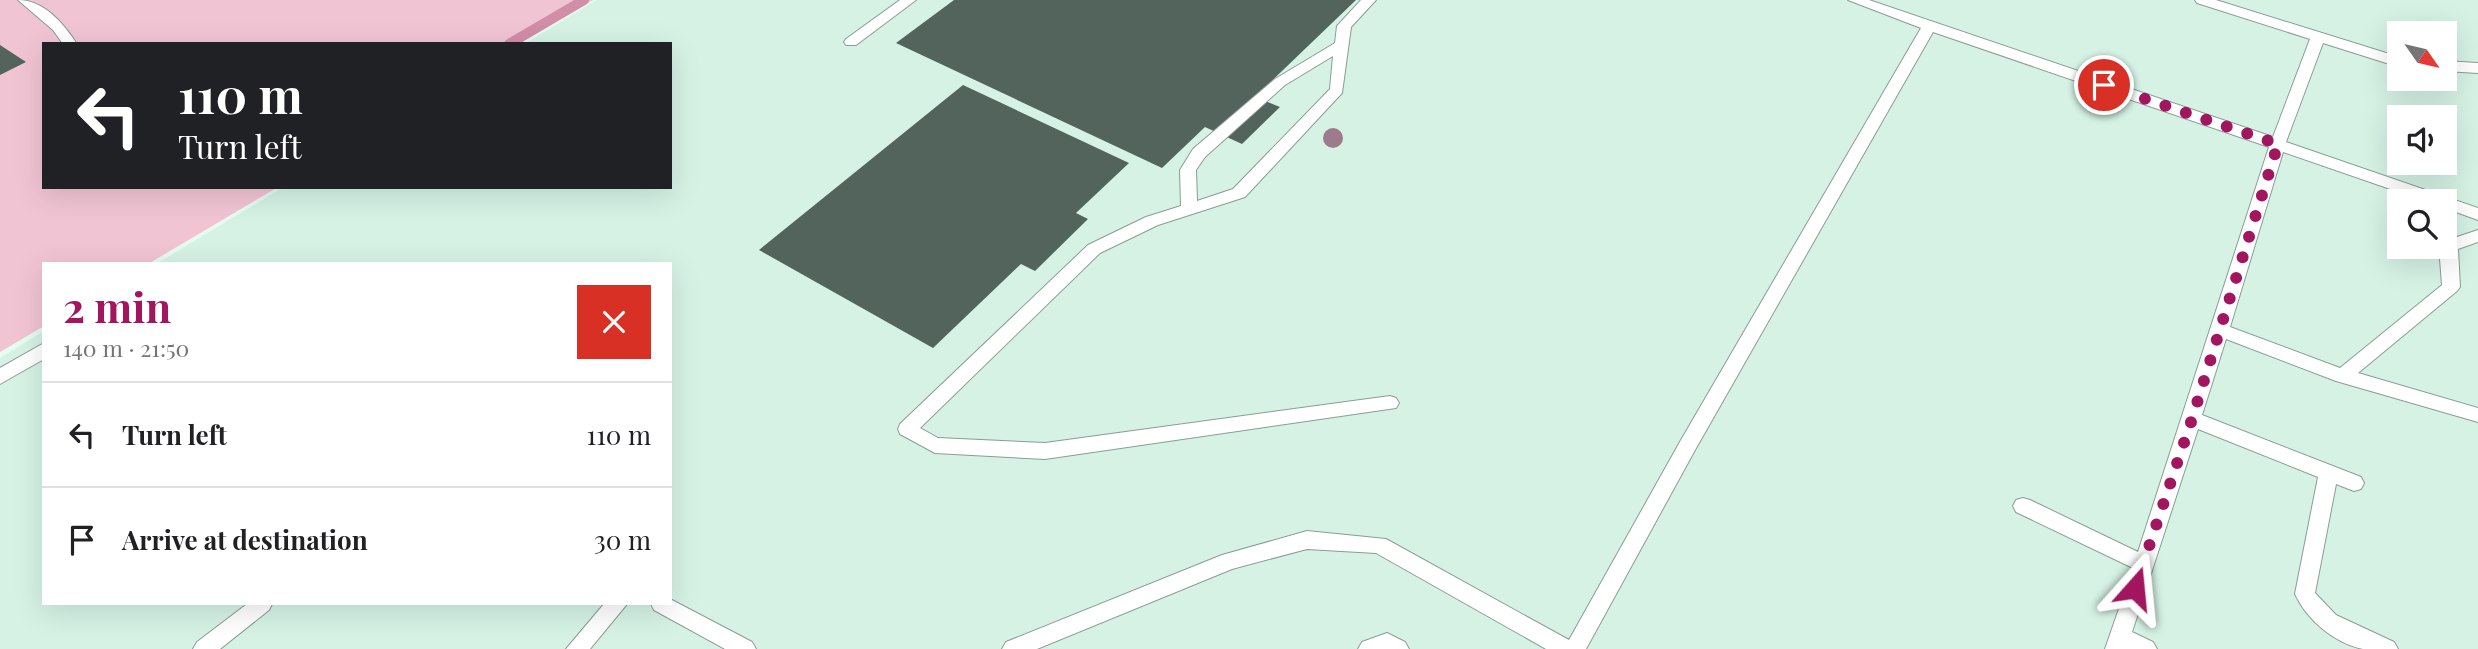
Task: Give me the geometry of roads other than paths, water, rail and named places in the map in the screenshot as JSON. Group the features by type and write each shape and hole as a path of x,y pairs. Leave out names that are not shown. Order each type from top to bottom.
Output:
{"lane":[{"path":"25,0 58,27 69,42"},
{"path":"851,42 909,0"},
{"path":"1369,0 1344,26 1337,90 1239,193 1152,221 1094,249 907,429 935,445 1045,451 1390,403"},
{"path":"1855,0 2406,189"},
{"path":"2202,0 2387,58"},
{"path":"1575,649 1688,445 1930,26"},
{"path":"2146,649 2118,643 2278,144 2318,38"},
{"path":"1189,209 1188,170 1199,153 1280,82 1340,46"},
{"path":"2457,67 2478,68"},
{"path":"2457,207 2478,214"},
{"path":"2342,376 2451,288 2448,259 2450,245 2478,236"},
{"path":"2220,330 2342,376 2478,415"},
{"path":"0,377 42,352"},
{"path":"2192,419 2354,483"},
{"path":"2328,473 2305,594 2311,608 2326,622 2387,649"},
{"path":"2023,506 2142,564"},
{"path":"1013,649 1229,561 1307,540 1379,545 1566,649"},
{"path":"204,649 261,605"},
{"path":"577,649 616,605"},
{"path":"663,605 744,649"},
{"path":"1369,649 1387,643 1398,649"}],"waterway":[{"path":"512,42 584,0"}]}
